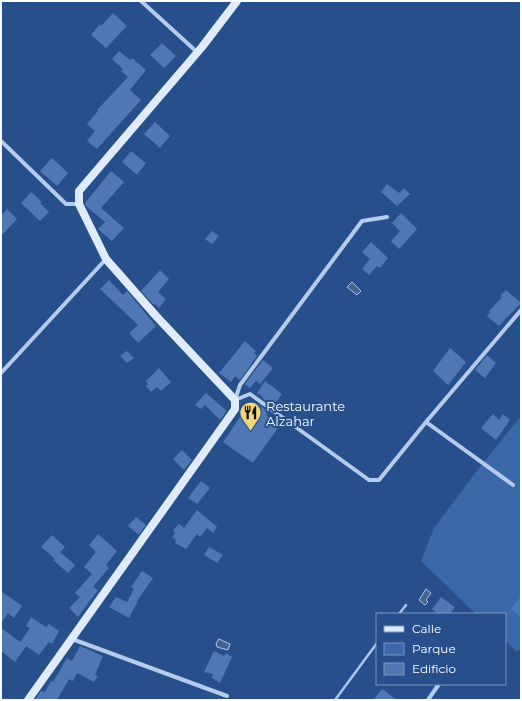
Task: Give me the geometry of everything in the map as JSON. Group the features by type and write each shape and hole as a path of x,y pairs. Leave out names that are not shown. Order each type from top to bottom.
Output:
{"main road":[{"path":"28,700 236,408 235,400 157,317 106,259 79,204 79,191 197,52 237,1"}],"street":[{"path":"141,1 197,52"},
{"path":"1,141 66,204 79,204"},
{"path":"235,400 240,385 362,221 387,216"},
{"path":"1,373 106,259"},
{"path":"235,400 250,394 369,480 379,480 521,310"},
{"path":"426,422 513,485"},
{"path":"72,639 228,696"},
{"path":"428,700 438,685"}],"green space":[{"path":"521,416 521,650 516,651 506,642 506,613 475,613 421,561 434,528 479,468"}],"shaded area":[{"path":"352,282 361,291 357,295 347,287"},
{"path":"426,589 431,593 426,600 428,602 425,605 419,600"},
{"path":"219,639 230,644 228,650 217,647 216,643"}],"building":[{"path":"113,13 127,26 106,48 91,35 100,24 101,26"},
{"path":"162,43 176,56 164,68 150,55"},
{"path":"119,51 130,60 132,58 146,70 130,90 141,100 97,149 87,141 95,131 87,124 98,111 97,110 128,77 121,71 123,69 112,59"},
{"path":"155,122 170,136 160,148 144,134"},
{"path":"131,151 146,163 137,175 122,162"},
{"path":"52,158 68,173 57,186 40,171"},
{"path":"111,171 124,182 101,208 124,228 112,241 98,229 105,222 86,206 85,203"},
{"path":"387,184 399,193 404,188 410,194 397,206 381,192"},
{"path":"31,192 42,202 40,203 49,212 40,221 21,203"},
{"path":"7,209 17,219 1,236 1,216"},
{"path":"401,213 417,229 399,249 391,241 400,231 392,223"},
{"path":"212,231 219,236 212,244 205,239"},
{"path":"371,242 388,258 380,268 377,266 369,275 362,269 370,259 362,252"},
{"path":"160,270 169,279 158,292 166,299 159,308 155,304 154,305 141,291"},
{"path":"109,280 123,295 127,291 156,326 138,343 129,333 138,325 100,289"},
{"path":"506,290 521,303 499,326 487,316 490,312 489,311 502,297 500,296"},
{"path":"245,341 256,351 254,353 257,356 240,380 235,376 231,382 219,373"},
{"path":"450,348 466,362 448,385 433,371"},
{"path":"127,351 134,358 127,363 120,356"},
{"path":"487,355 496,363 485,378 475,370"},
{"path":"263,360 273,368 260,384 256,381 250,388 245,384"},
{"path":"159,368 171,382 161,391 157,387 151,392 146,386 148,384 146,381"},
{"path":"265,381 282,394 273,406 257,393"},
{"path":"206,393 227,411 220,420 205,405 201,409 195,405"},
{"name":"Restaurante Alzahar","path":"249,404 254,408 258,404 269,412 266,415 280,425 253,463 223,442"},
{"path":"493,414 499,420 503,414 510,420 496,440 481,428"},
{"path":"182,450 192,460 184,470 173,459"},
{"path":"201,481 210,488 197,504 188,498"},
{"path":"197,510 217,527 213,533 207,528 200,537 197,534 186,549 175,543 176,540 172,537 175,533 173,530 179,524 184,528"},
{"path":"136,517 146,525 139,535 128,526"},
{"path":"98,534 117,551 106,565 109,568 93,587 98,590 78,617 69,608 80,597 75,593 92,574 84,567 96,552 89,545"},
{"path":"52,535 65,547 60,552 75,565 68,573 41,547"},
{"path":"209,547 223,555 217,563 204,555"},
{"path":"142,571 153,578 137,601 129,618 109,607 116,597 127,602 134,589 131,587"},
{"path":"1,591 22,606 14,618 8,613 1,623"},
{"path":"521,596 521,617 511,609"},
{"path":"441,597 455,607 451,613 437,613 432,609"},
{"path":"31,617 46,627 49,624 59,631 52,644 49,642 39,655 26,646 15,662 1,651 1,628 20,642 30,628 26,626"},
{"path":"80,646 103,656 95,675 98,676 94,682 77,673 73,681 69,679 57,700 35,700 41,691 45,692 51,681 53,682 67,658 72,661"},
{"path":"214,651 224,656 226,653 232,657 220,683 212,678 213,674 204,672"},
{"path":"382,689 397,700 373,700"}],"waterway":[{"path":"400,613 406,605"},
{"path":"335,700 376,644"}],"place":[{"name":"Restaurante Alzahar","path":"251,432"}]}
